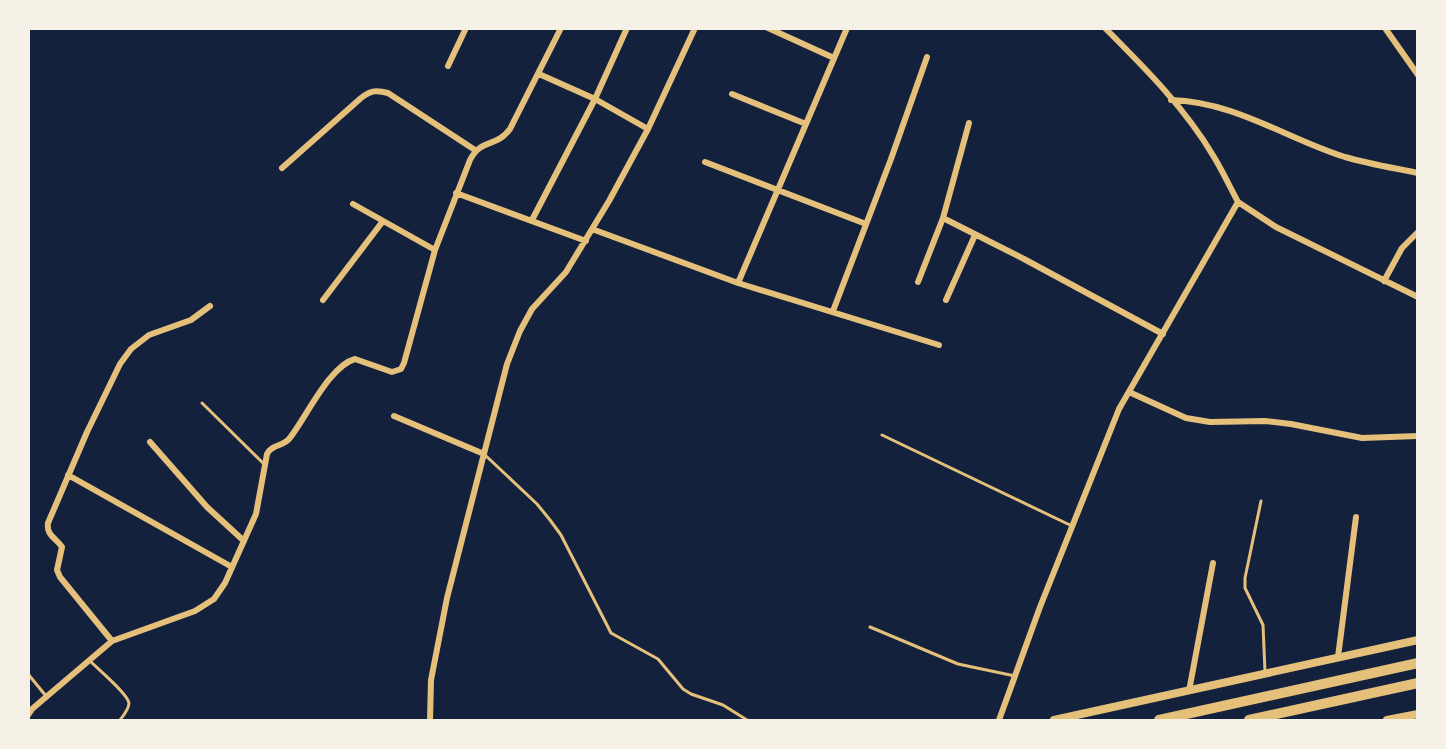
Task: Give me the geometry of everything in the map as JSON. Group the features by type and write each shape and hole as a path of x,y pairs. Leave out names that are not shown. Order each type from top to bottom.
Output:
{"highway":[{"path":"1159,720 1418,663"},
{"path":"1249,720 1418,683"}],"street":[{"path":"448,66 466,28"},
{"path":"28,715 32,709 112,641 195,611 214,599 225,583 256,514 270,448 288,440 339,367 355,359 392,372 401,369 435,250 475,150 481,145 494,143 504,137 510,129 561,28"},
{"path":"532,220 595,99 627,28"},
{"path":"430,720 431,680 447,598 507,364 520,331 532,309 566,272 586,241 648,129 694,28"},
{"path":"768,28 834,58"},
{"path":"738,283 847,28"},
{"path":"1105,28 1185,116 1213,156 1238,202 1276,226 1418,297"},
{"path":"1385,28 1418,75"},
{"path":"833,311 927,57"},
{"path":"539,74 595,99 648,129"},
{"path":"282,168 361,98 369,92 378,90 388,93 475,150"},
{"path":"732,94 806,124"},
{"path":"1171,100 1209,104 1248,116 1287,135 1346,157 1418,173"},
{"path":"918,282 943,218 969,123"},
{"path":"705,162 866,224"},
{"path":"456,193 586,241"},
{"path":"999,720 1040,607 1119,410 1238,202"},
{"path":"352,204 435,250"},
{"path":"943,218 1162,333"},
{"path":"323,300 382,221"},
{"path":"592,229 738,283 939,345"},
{"path":"1384,281 1402,248 1418,232"},
{"path":"946,300 975,234"},
{"path":"112,641 65,585 57,570 62,547 47,530 55,503 120,364 131,349 149,335 191,320 210,306"},
{"path":"1129,392 1186,418 1219,422 1291,424 1362,438 1418,435"},
{"path":"394,416 484,454"},
{"path":"150,442 207,507 244,541"},
{"path":"68,475 232,567"},
{"path":"1338,657 1356,517"},
{"path":"1189,691 1213,564"},
{"path":"1054,720 1418,640"},
{"path":"1387,720 1418,714"}],"lane":[{"path":"202,402 265,465"},
{"path":"882,435 1072,526"},
{"path":"484,454 537,504 561,535 611,633 658,659 691,694 723,705 747,720"},
{"path":"1261,501 1245,578 1245,588 1263,625 1265,672"},
{"path":"870,627 958,664 1016,676"},
{"path":"89,660 125,694 129,702 128,709 120,720"},
{"path":"28,674 46,697"}]}
